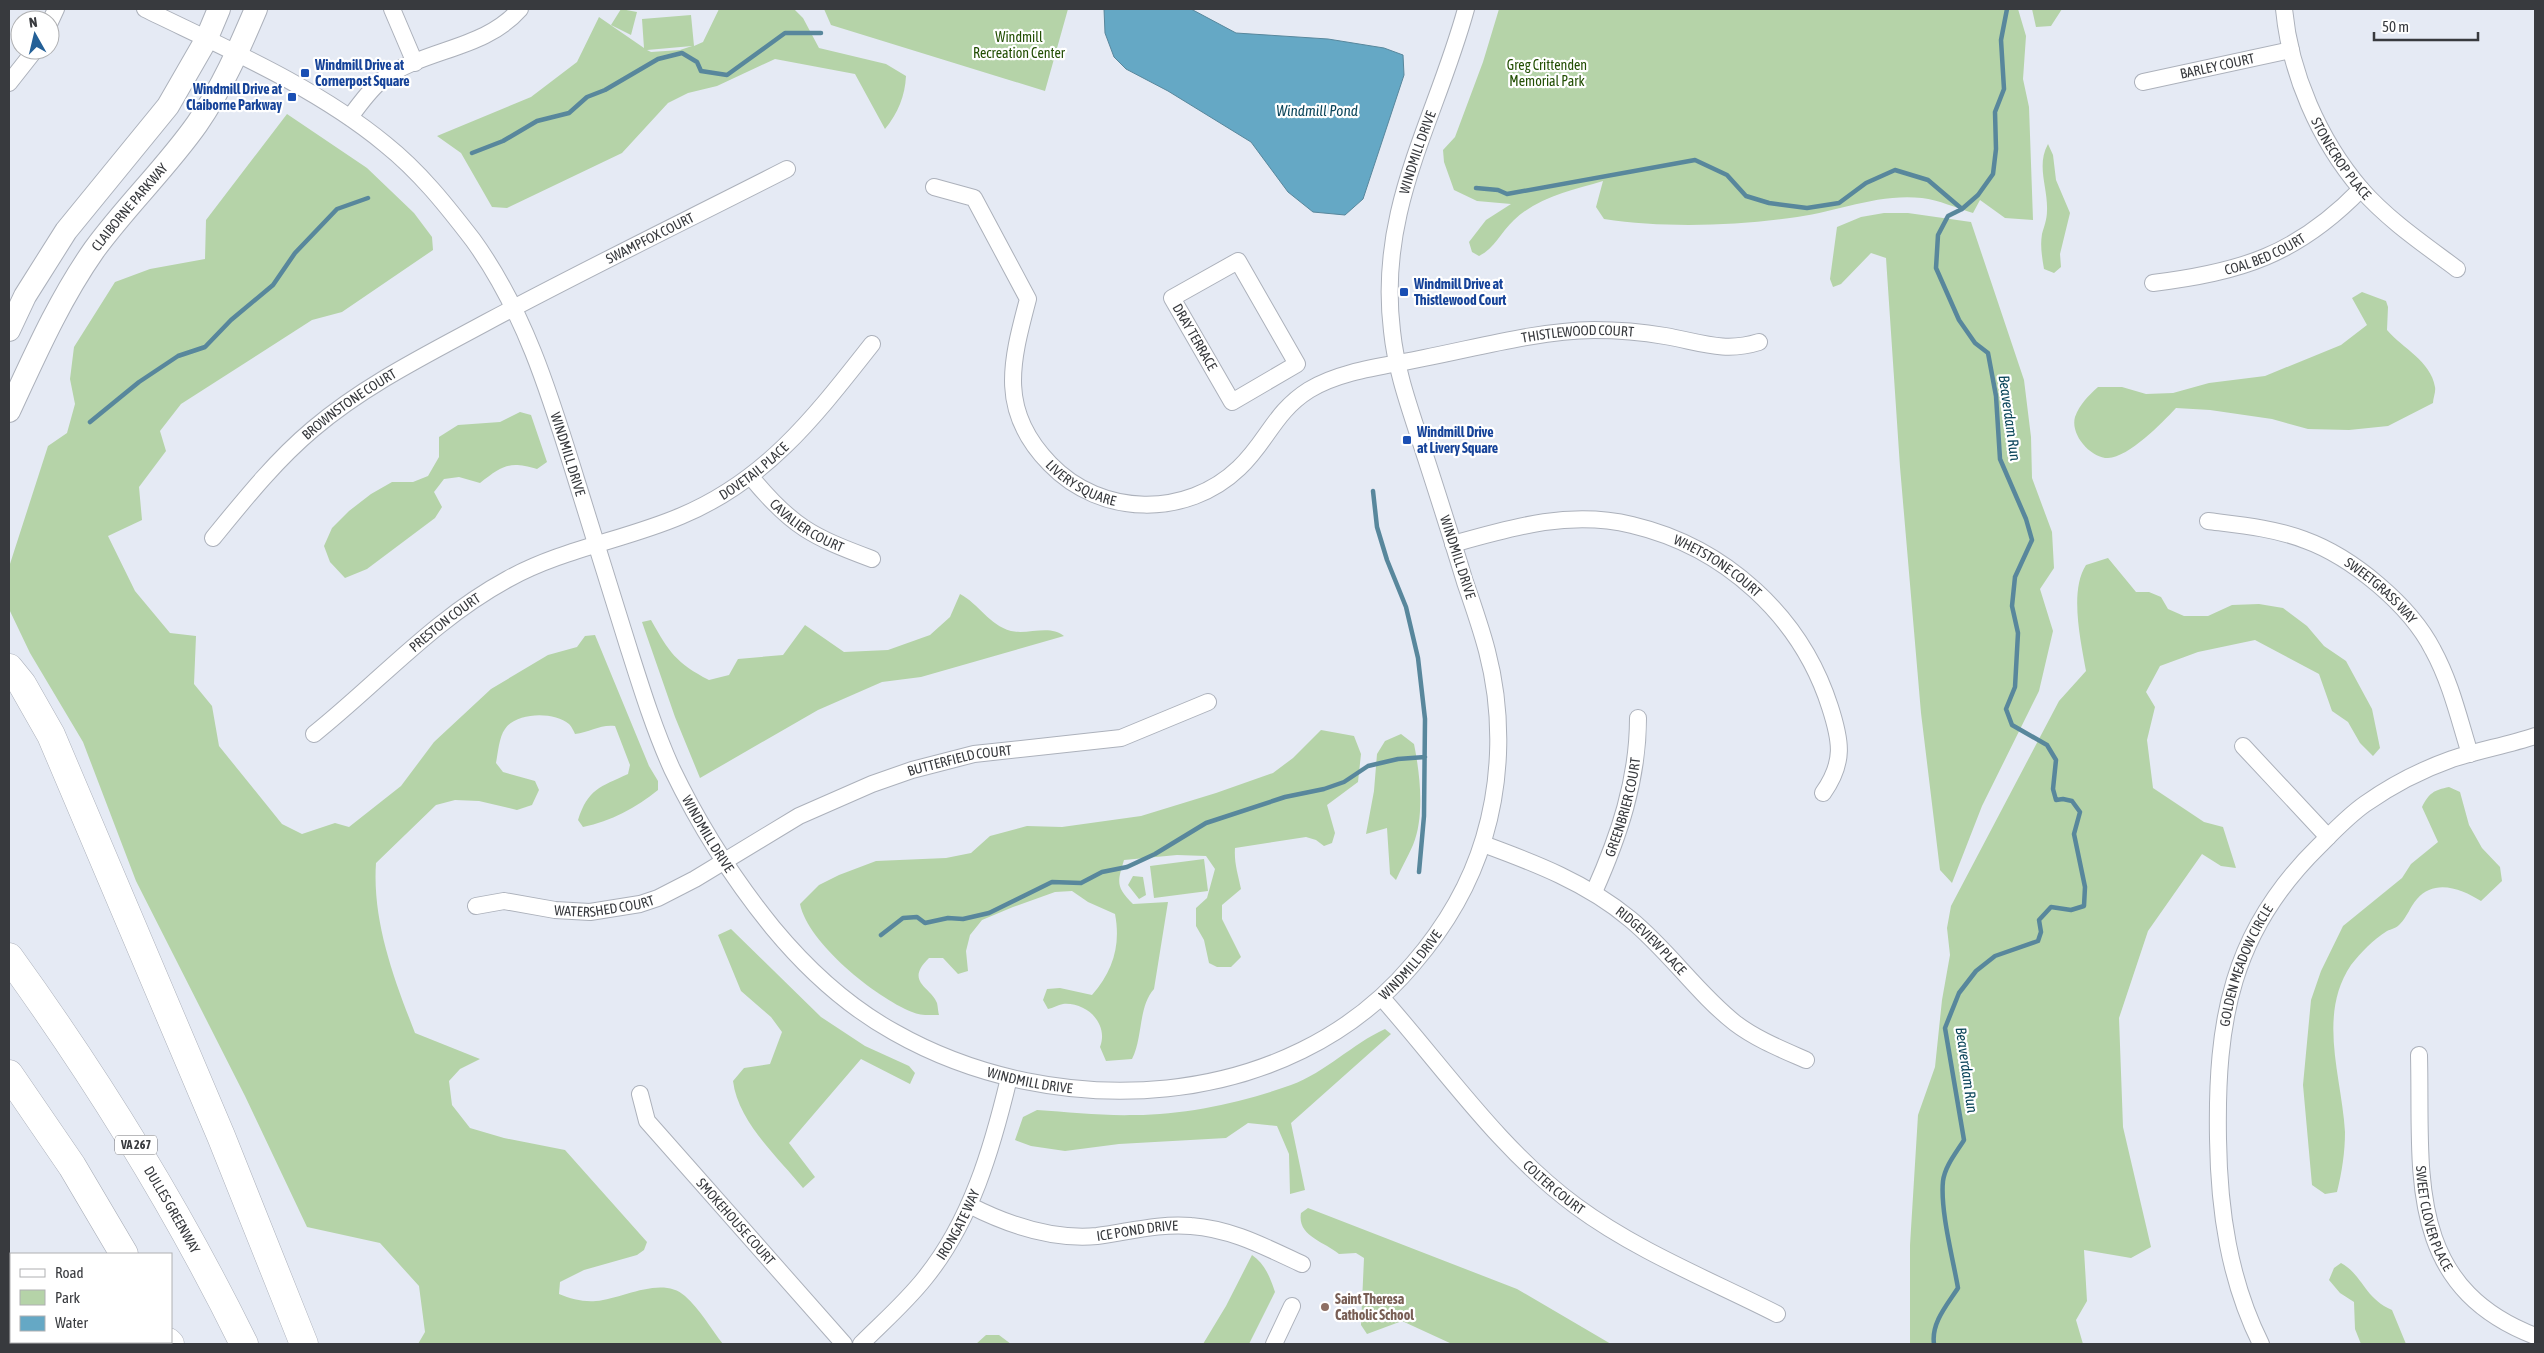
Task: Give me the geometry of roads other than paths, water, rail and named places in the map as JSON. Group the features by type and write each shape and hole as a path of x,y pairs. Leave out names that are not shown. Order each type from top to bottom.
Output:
{"highway":[{"path":"9,668 22,684 51,735 221,1136 304,1344"},
{"name":"DULLES GREENWAY","path":"9,957 84,1064 140,1151 187,1233 244,1344"},
{"path":"9,1074 72,1166 123,1253"}],"main road":[{"path":"9,330 43,264 91,199 168,106 206,40 220,9"},
{"name":"CLAIBORNE PARKWAY","path":"9,411 57,307 72,282 119,218 197,124 237,55 256,9"}],"street":[{"name":"WINDMILL DRIVE","path":"145,9 237,55 350,117 388,146 441,198 486,260 515,307 546,383 649,712 661,742 679,781 724,860 759,910 790,948 827,984 855,1007 888,1030 922,1047 1009,1078 1069,1089 1113,1091 1146,1090 1215,1081 1277,1062 1318,1043 1352,1023 1399,981 1442,927 1465,887 1483,844 1496,782 1498,719 1496,696 1483,635 1397,364 1391,328 1389,289 1395,220 1411,165 1443,80 1466,9"},
{"path":"392,9 415,63"},
{"path":"350,117 372,89 384,79 415,63 480,39 502,26 520,9"},
{"name":"STONECROP PLACE","path":"2284,9 2291,50 2299,78 2316,119 2338,157 2361,189 2457,269"},
{"name":"BARLEY COURT","path":"2143,82 2291,50"},
{"path":"9,83 27,60"},
{"name":"SWAMPFOX COURT","path":"515,307 787,168"},
{"name":"LIVERY SQUARE","path":"934,187 974,198 1028,299 1012,365 1011,379 1017,409 1028,435 1043,458 1064,477 1104,498 1145,505 1168,504 1210,490 1241,467 1279,415 1311,389 1344,376 1397,364"},
{"name":"COAL BED COURT","path":"2153,283 2208,275 2262,260 2312,231 2361,189"},
{"name":"DRAY TERRACE","path":"1297,364 1232,402 1172,298 1238,261 1297,364 1311,389"},
{"name":"BROWNSTONE COURT","path":"214,538 259,482 287,453 340,408 395,372 515,307"},
{"name":"THISTLEWOOD COURT","path":"1397,364 1570,331 1628,331 1718,347 1740,348 1759,342"},
{"name":"DOVETAIL PLACE","path":"596,544 681,516 751,477 793,440 872,344"},
{"name":"CAVALIER COURT","path":"751,477 784,515 803,529 828,543 872,559"},
{"name":"WHETSTONE COURT","path":"1454,544 1532,523 1556,519 1590,519 1622,523 1657,532 1702,552 1724,565 1772,606 1805,650 1821,682 1834,720 1840,751 1835,776 1823,793"},
{"name":"SWEETGRASS WAY","path":"2208,521 2251,526 2306,540 2338,556 2376,582 2401,607 2433,650 2448,684 2470,754"},
{"name":"PRESTON COURT","path":"314,734 441,622 473,599 510,578 542,563 596,544"},
{"name":"BUTTERFIELD COURT","path":"724,860 815,808 872,784 912,770 974,754 1122,738 1208,702"},
{"name":"GREENBRIER COURT","path":"1594,892 1624,820 1638,745 1638,718"},
{"name":"GOLDEN MEADOW CIRCLE","path":"2261,1344 2252,1325 2230,1260 2220,1206 2218,1119 2220,1047 2232,984 2257,926 2283,884 2328,837 2364,805 2421,771 2470,754 2535,736"},
{"path":"2243,746 2328,837"},
{"name":"RIDGEVIEW PLACE","path":"1483,844 1530,860 1594,892 1630,919 1669,955 1718,1008 1736,1024 1768,1044 1806,1060"},
{"name":"WATERSHED COURT","path":"476,906 504,901 555,910 590,912 620,908 658,898 676,890 724,860"},
{"name":"COLTER COURT","path":"1382,998 1501,1138 1543,1180 1576,1206 1621,1235 1777,1314"},
{"name":"SWEET CLOVER PLACE","path":"2420,1055 2423,1186 2427,1220 2434,1239 2451,1272 2484,1308 2520,1330 2535,1336"},
{"name":"IRONGATE WAY","path":"862,1344 925,1278 969,1205 990,1149 1009,1078"},
{"name":"SMOKEHOUSE COURT","path":"640,1094 647,1121 844,1344"},
{"name":"ICE POND DRIVE","path":"969,1205 987,1214 1026,1228 1065,1235 1095,1236 1167,1226 1204,1227 1239,1235 1302,1264"},
{"path":"1274,1344 1292,1306"}],"water":[{"name":"Windmill Pond","path":"1104,9 1191,9 1236,33 1328,39 1384,48 1403,55 1404,75 1363,199 1345,215 1313,212 1288,192 1251,142 1168,91 1126,69 1114,57 1105,33"}],"waterway":[{"name":"Beaverdam Run","path":"1934,1344 1937,1322 1958,1288 1943,1206 1943,1181 1948,1165 1964,1140 1945,1028 1959,993 1976,971 1995,956 2038,941 2041,932 2039,920 2051,907 2071,910 2084,906 2085,887 2074,834 2080,812 2072,801 2056,800 2053,789 2056,760 2047,745 2012,725 2006,709 2015,687 2018,633 2012,606 2015,577 2032,540 2026,519 2000,459 1996,396 1988,353 1975,343 1959,320 1936,268 1938,235 1948,216 1962,209 1978,195 1993,174 1996,149 1995,112 2004,89 2001,40 2007,9"},
{"path":"472,153 503,141 537,121 569,113 587,97 605,90 658,59 682,53 697,62 701,71 727,75 785,33 821,33"},
{"path":"1476,188 1498,190 1507,194 1695,160 1727,175 1746,196 1769,203 1807,208 1839,203 1866,183 1895,170 1928,180 1962,209"},
{"path":"90,422 139,382 178,356 205,347 231,320 273,285 295,253 337,209 368,198"},
{"path":"1373,491 1377,527 1387,560 1406,607 1418,658 1425,719 1424,816 1419,872"},
{"path":"881,935 903,918 917,917 925,923 948,918 963,919 989,913 1052,882 1081,883 1102,872 1127,867 1155,854 1206,823 1285,797 1324,789 1344,782 1368,766 1398,759 1425,757"}],"place":[{"name":"Windmill Drive at Cornerpost Square","path":"305,73"},
{"name":"Windmill Drive at Claiborne Parkway","path":"292,97"},
{"name":"Windmill Drive at Thistlewood Court","path":"1404,292"},
{"name":"Windmill Drive at Livery Square","path":"1407,440"},
{"name":"Saint Theresa Catholic School","path":"1325,1307"}],"park label":[{"name":"Windmill Recreation Center","path":"1019,46"},
{"name":"Greg Crittenden Memorial Park","path":"1547,74"}]}
